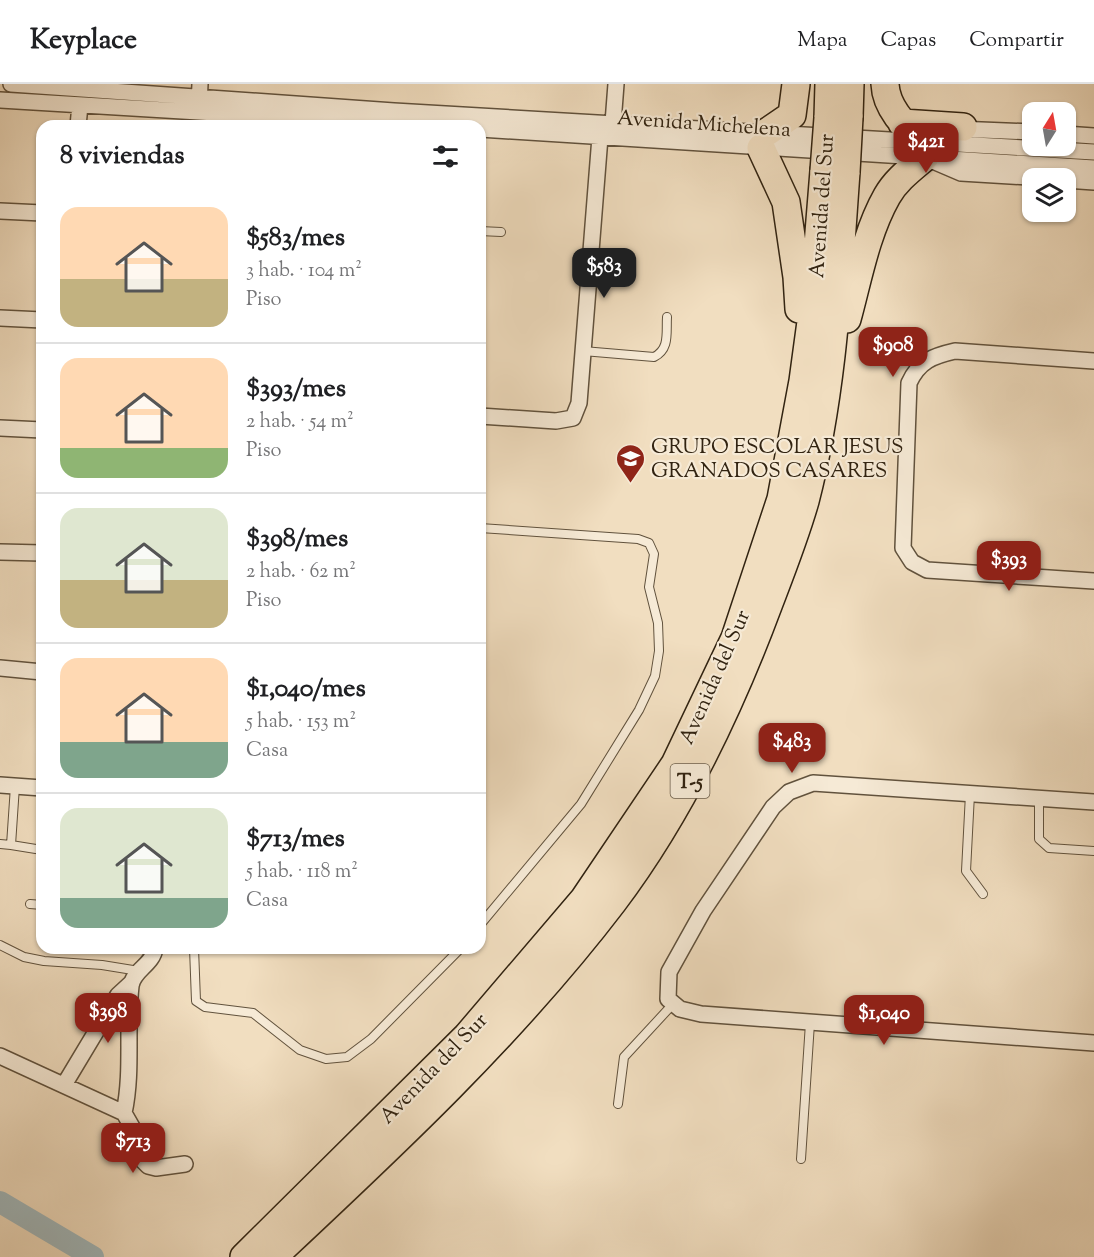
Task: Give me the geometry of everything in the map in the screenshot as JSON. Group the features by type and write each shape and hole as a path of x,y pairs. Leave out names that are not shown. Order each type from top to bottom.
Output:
{"highway":[{"path":"796,84 792,115 764,140 786,202 815,384"},
{"name":"Avenida del Sur","path":"829,84 838,118"},
{"name":"Avenida del Sur","path":"273,1257 405,1131 545,987 614,900 653,843 686,789 725,713 754,646 792,544 805,499 815,384 813,307 835,171 838,118 850,84"},
{"path":"885,84 885,92 916,141"},
{"path":"815,384 876,219 887,196 899,180 916,141 963,127"},
{"name":"Avenida del Sur","path":"244,1257 467,1036 584,899 675,764 739,627 781,499 815,384"}],"street":[{"name":"Avenida Michelena","path":"11,84 200,90 613,123 764,140"},
{"path":"613,123 616,84"},
{"path":"199,119 200,90"},
{"path":"0,100 80,105 199,119 232,120"},
{"path":"79,120 80,105"},
{"path":"963,127 1022,131"},
{"name":"Avenida Michelena","path":"486,129 600,137 916,141 1094,152"},
{"path":"1076,135 1094,136"},
{"path":"486,416 556,421 573,418 579,403 600,137"},
{"name":"Avenida Michelena","path":"916,141 1094,168"},
{"name":"Avenida Michelena","path":"916,141 961,173 1022,177"},
{"path":"1076,181 1094,182"},
{"path":"0,211 36,213"},
{"path":"0,318 36,320"},
{"path":"1094,361 955,351 933,356 916,367 909,382 903,548 912,562 927,570 1094,581"},
{"path":"0,428 36,430"},
{"path":"0,552 36,553"},
{"path":"0,668 36,671"},
{"path":"1094,802 813,783 789,792 773,807 710,901 669,972 668,999 673,1004 701,1014 1094,1043"},
{"path":"8,786 36,788"},
{"path":"64,1085 118,995 154,954"},
{"path":"124,1113 128,1095 135,977"},
{"path":"0,1056 124,1113 136,1134 143,1161 148,1166 156,1168 185,1164"}],"lane":[{"path":"486,231 501,232"},
{"path":"583,351 654,357 660,354 666,345 667,317"},
{"path":"486,528 638,539 649,543 654,554 649,587 658,623 659,651 654,676 639,710 581,804 486,918"},
{"path":"8,786 11,845"},
{"path":"970,794 966,871 983,894"},
{"path":"1039,798 1039,839 1049,848 1094,851"},
{"path":"0,844 36,849"},
{"path":"30,904 36,904"},
{"path":"0,945 24,957 44,961 102,964 135,977"},
{"path":"194,954 196,1001 205,1007 252,1013 300,1050 327,1059 346,1057 371,1039 455,954"},
{"path":"618,1104 624,1057 673,1004"},
{"path":"801,1159 810,1023"}],"waterway":[{"path":"0,1202 93,1257"}],"place":[{"name":"GRUPO ESCOLAR JESUS GRANADOS CASARES","path":"630,484"}]}
